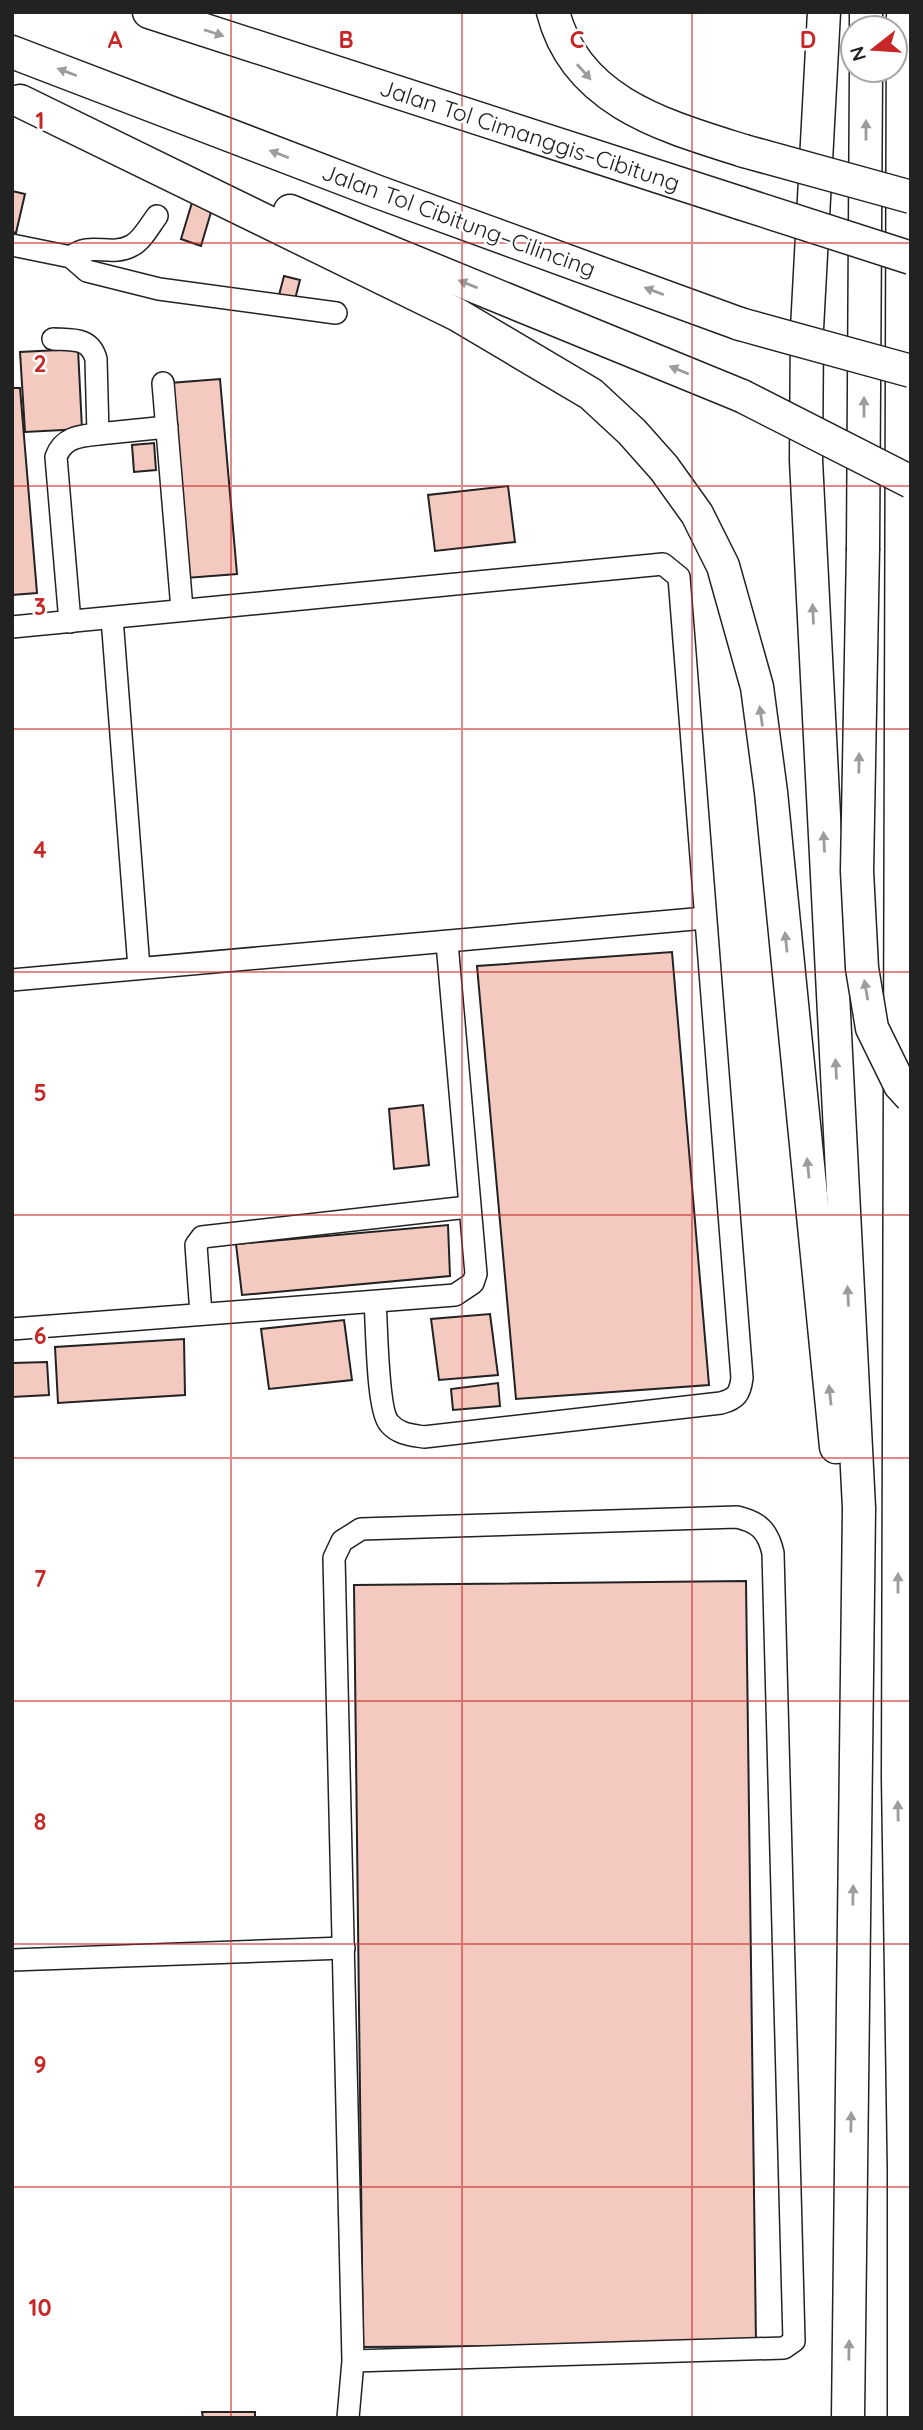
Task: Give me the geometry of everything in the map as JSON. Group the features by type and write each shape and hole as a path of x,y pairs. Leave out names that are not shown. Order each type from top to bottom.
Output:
{"highway":[{"name":"Jalan Tol Cimanggis–Cibitung","path":"149,12 911,258"},
{"path":"553,12 562,41 576,64 612,97 662,123 744,150 911,197"},
{"path":"824,12 807,329 806,460 859,1507 848,2418"},
{"path":"903,12 898,1779 904,2168 904,2418"},
{"name":"Jalan Tol Cibitung–Cilincing","path":"12,52 390,196 740,324 911,371"},
{"path":"866,84 863,548 857,871 862,968 872,1028 901,1085 911,1097"},
{"path":"16,99 456,314 591,394 632,432 664,468 697,514 723,566 757,687 771,792 839,1477 854,1780"},
{"path":"16,99 742,396 911,482"}],"street":[{"path":"71,257 87,248 109,250 131,246 157,216"},
{"path":"12,245 71,257 87,271 159,289 336,313"},
{"path":"53,339 81,341 94,350 98,434"},
{"path":"163,383 182,609"},
{"path":"70,622 56,457 66,442 98,434 167,427"},
{"path":"12,627 663,564 673,569 682,587 740,1392 734,1399 424,1437 400,1433 388,1422 382,1403 375,1303"},
{"path":"112,618 139,968"},
{"path":"12,981 705,918"},
{"path":"12,1329 375,1303 455,1295 473,1283 476,1274 468,1207 447,943"},
{"path":"201,1314 196,1245 202,1237 468,1207"},
{"path":"348,2418 353,2361 334,1558 342,1541 361,1529 737,1517 752,1521 768,1534 773,1553 794,2341 784,2348 353,2361"},
{"path":"12,1960 344,1948"}],"building":[{"path":"12,191 25,194 16,233 12,232"},
{"path":"194,196 214,202 201,246 181,239"},
{"path":"284,276 300,280 294,303 278,299"},
{"path":"78,349 82,429 25,432 20,352"},
{"path":"220,379 237,574 186,578 170,383"},
{"path":"12,388 20,388 37,593 12,595"},
{"path":"154,443 156,470 134,472 132,445"},
{"path":"508,486 515,542 435,551 428,495"},
{"path":"672,952 709,1385 516,1399 477,966"},
{"path":"423,1105 429,1165 394,1169 389,1109"},
{"path":"448,1225 450,1276 242,1295 236,1244"},
{"path":"490,1314 498,1375 439,1380 431,1319"},
{"path":"344,1320 352,1380 269,1389 261,1329"},
{"path":"184,1339 185,1395 58,1403 55,1347"},
{"path":"47,1362 49,1395 12,1397 12,1363"},
{"path":"498,1383 500,1406 453,1410 451,1389"},
{"path":"746,1581 756,2344 363,2347 354,1585"},
{"path":"202,2412 255,2412 255,2418 203,2418"}]}
